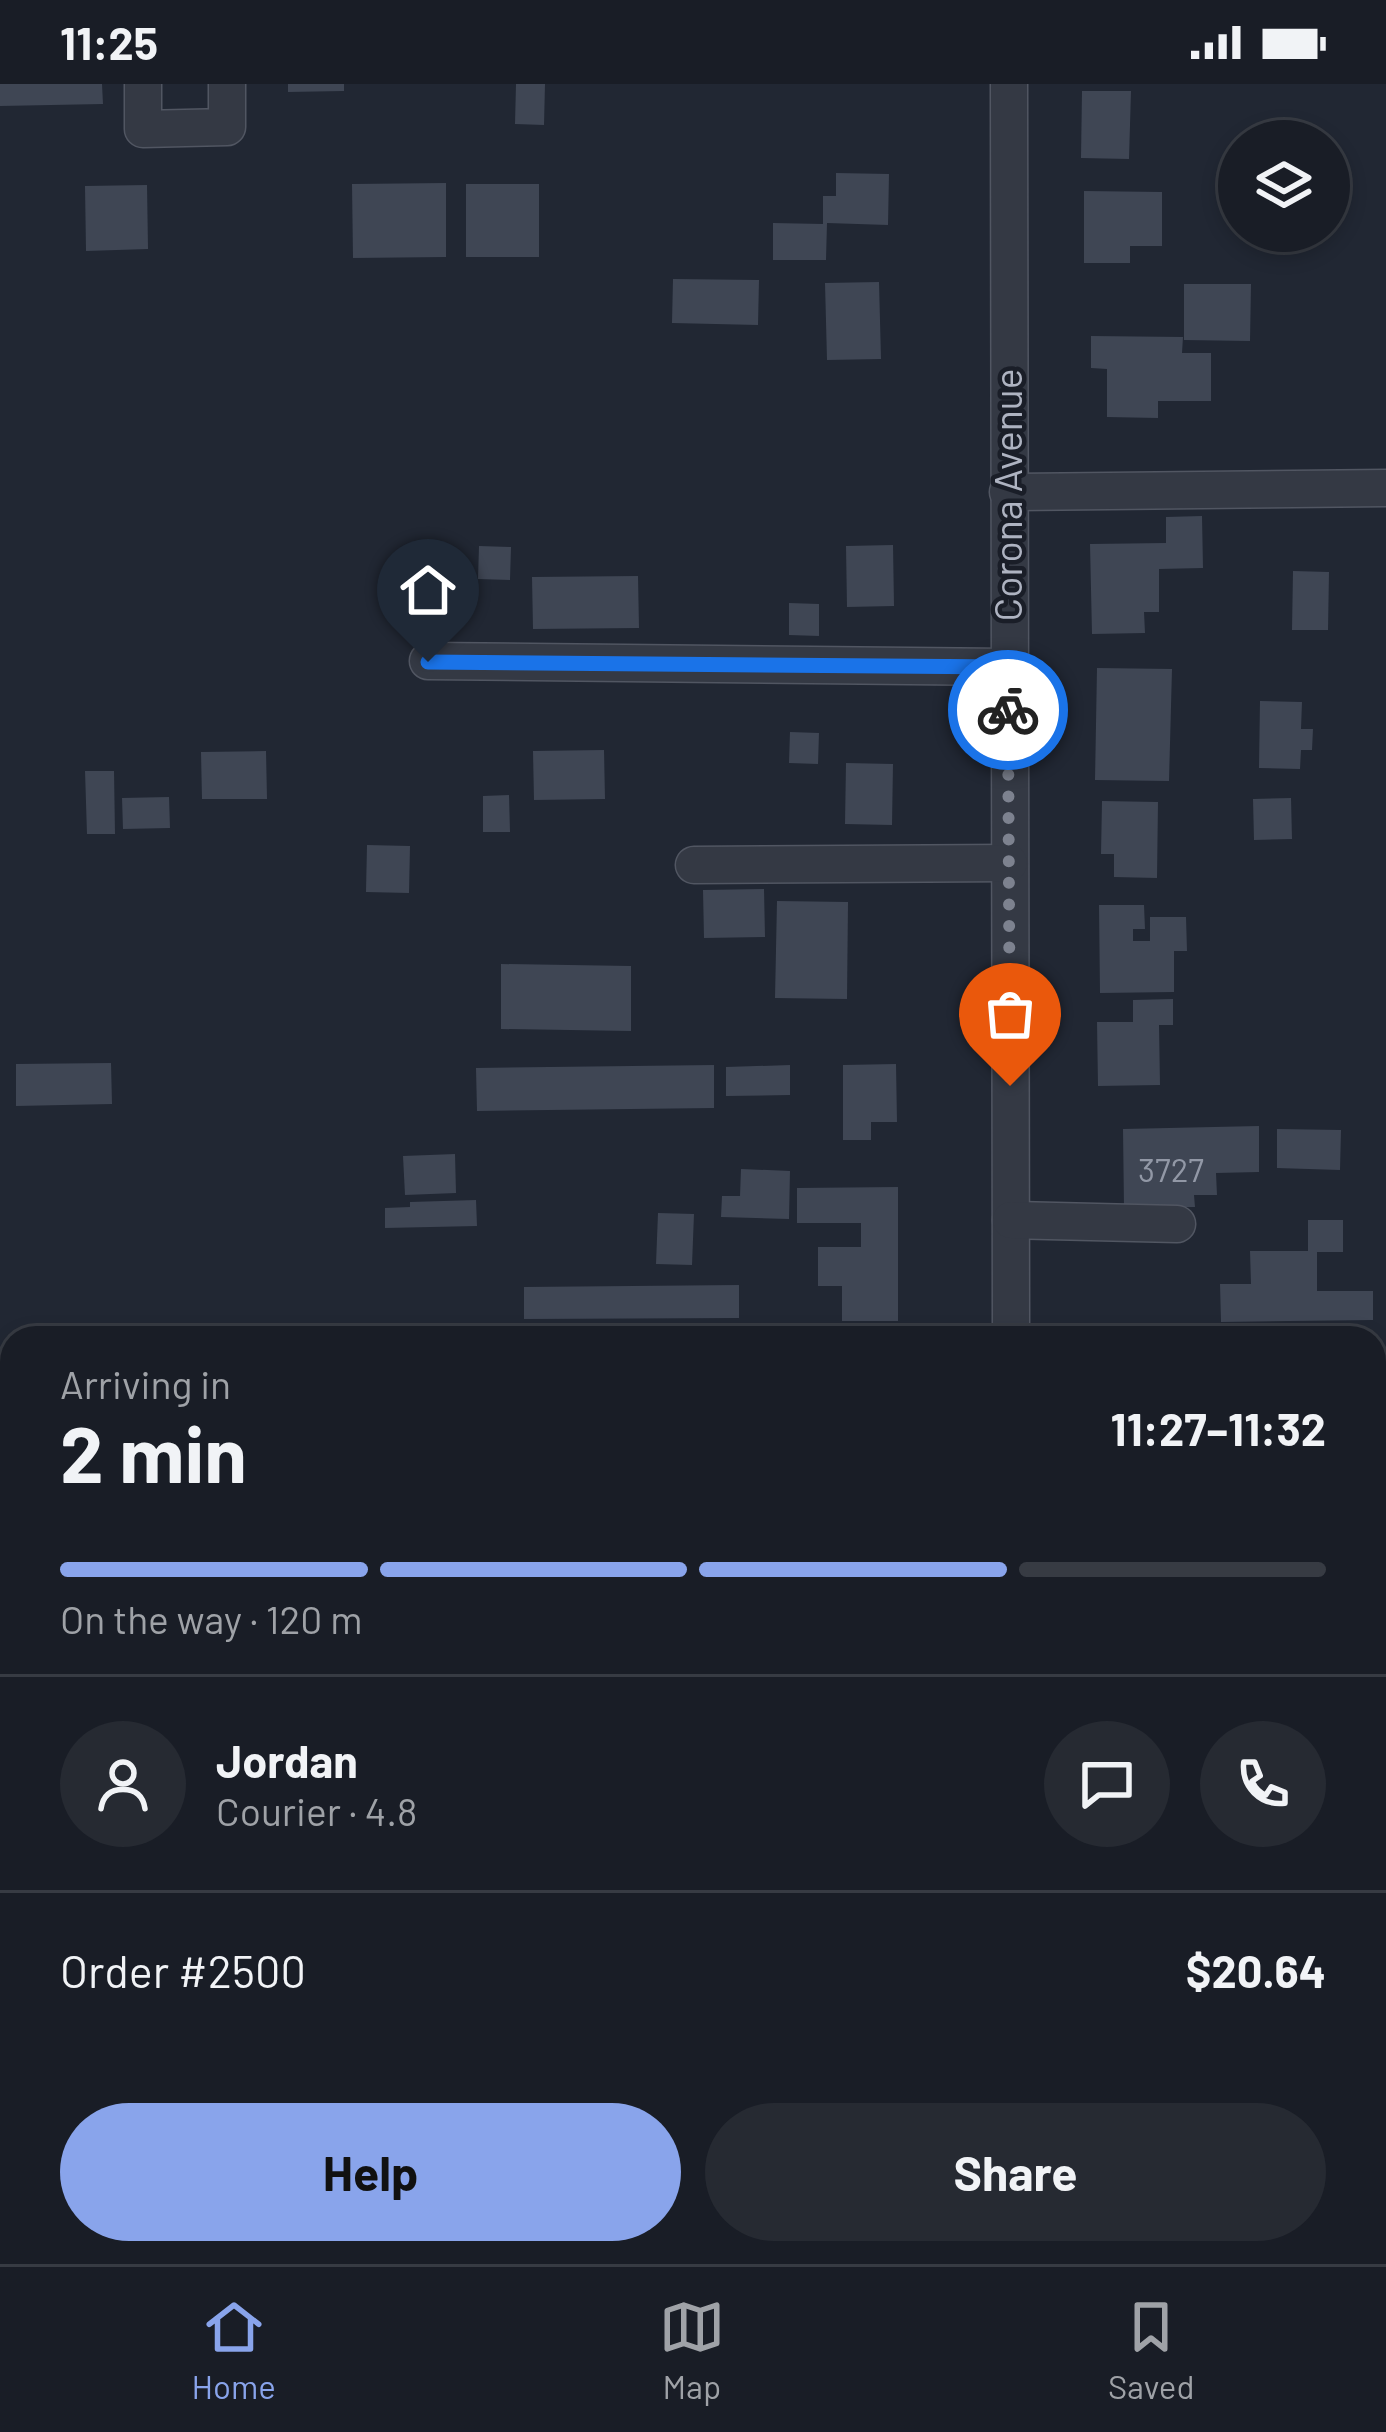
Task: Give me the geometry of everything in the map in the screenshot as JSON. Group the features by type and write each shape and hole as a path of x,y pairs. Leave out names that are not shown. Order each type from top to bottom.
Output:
{"street":[{"path":"143,84 143,129 227,127 227,84"},
{"name":"Corona Avenue","path":"1009,84 1012,1326"},
{"path":"1008,492 1386,488"},
{"path":"428,662 1008,667"},
{"path":"694,866 1009,862"},
{"path":"1011,1220 1178,1224"}],"building":[{"path":"0,84 102,84 103,104 0,106"},
{"path":"288,84 344,84 344,91 288,92"},
{"path":"516,84 545,84 544,125 515,124"},
{"path":"1082,91 1131,91 1129,159 1081,158"},
{"path":"836,173 889,174 888,225 827,223 826,260 773,260 773,223 823,224 823,196 836,196"},
{"path":"446,183 446,257 353,258 352,184"},
{"path":"466,184 539,184 539,257 466,257"},
{"path":"147,185 148,249 86,251 85,186"},
{"path":"1084,191 1162,192 1162,246 1130,246 1130,263 1084,263"},
{"path":"673,279 759,280 758,325 672,323"},
{"path":"879,282 881,359 827,360 825,283"},
{"path":"1184,284 1251,284 1250,341 1184,340"},
{"path":"1091,336 1183,337 1182,353 1211,353 1211,401 1158,401 1158,418 1107,417 1107,369 1091,368"},
{"path":"1202,516 1203,568 1159,569 1159,612 1144,612 1145,633 1092,634 1090,544 1166,543 1166,517"},
{"path":"893,545 894,606 847,607 846,546"},
{"path":"479,546 511,547 510,580 478,579"},
{"path":"1293,571 1329,572 1328,630 1292,630"},
{"path":"638,576 639,628 533,629 532,577"},
{"path":"789,603 819,604 819,636 789,635"},
{"path":"1097,668 1172,669 1169,781 1095,780"},
{"path":"1260,701 1302,702 1301,729 1313,729 1312,750 1301,750 1300,769 1259,768"},
{"path":"790,732 819,733 818,764 789,763"},
{"path":"604,750 605,799 534,800 533,751"},
{"path":"266,751 267,799 202,799 201,752"},
{"path":"846,763 893,764 892,825 845,824"},
{"path":"85,771 114,771 115,834 87,834"},
{"path":"509,795 510,832 483,832 483,796"},
{"path":"169,797 170,828 123,829 122,798"},
{"path":"1291,798 1292,839 1254,840 1253,799"},
{"path":"1102,801 1158,802 1157,878 1114,877 1114,854 1101,854"},
{"path":"367,845 410,846 409,893 366,892"},
{"path":"764,889 765,937 704,938 703,890"},
{"path":"777,901 848,902 847,999 775,998"},
{"path":"1099,905 1144,905 1145,929 1133,929 1133,941 1150,941 1150,917 1186,917 1187,951 1174,951 1174,992 1100,993"},
{"path":"501,964 631,966 631,1031 501,1029"},
{"path":"1173,999 1173,1025 1159,1025 1160,1085 1098,1086 1097,1022 1133,1022 1133,1000"},
{"path":"111,1063 112,1104 16,1106 16,1064"},
{"path":"896,1064 897,1122 871,1122 871,1140 843,1140 843,1065"},
{"path":"714,1065 714,1108 477,1111 476,1068"},
{"path":"790,1065 790,1095 726,1096 726,1067"},
{"path":"1259,1126 1259,1172 1216,1173 1217,1195 1194,1195 1195,1207 1124,1208 1123,1129"},
{"path":"1277,1129 1341,1130 1340,1170 1277,1168"},
{"path":"455,1154 456,1193 405,1195 403,1156"},
{"path":"741,1169 790,1171 789,1219 721,1217 722,1196 740,1196"},
{"path":"898,1187 898,1321 842,1321 842,1286 818,1286 818,1247 861,1247 861,1223 797,1223 797,1188"},
{"path":"476,1200 477,1226 385,1228 385,1208 410,1207 410,1202"},
{"path":"658,1213 694,1214 692,1265 656,1264"},
{"path":"1308,1220 1343,1220 1343,1252 1317,1252 1317,1291 1373,1291 1373,1320 1221,1322 1220,1284 1251,1284 1250,1251 1308,1251"},
{"path":"739,1285 739,1318 524,1319 524,1287"}],"way so far":[{"path":"1008,710 1010,1086"}],"route":[{"path":"428,662 1008,667 1008,710"}]}
